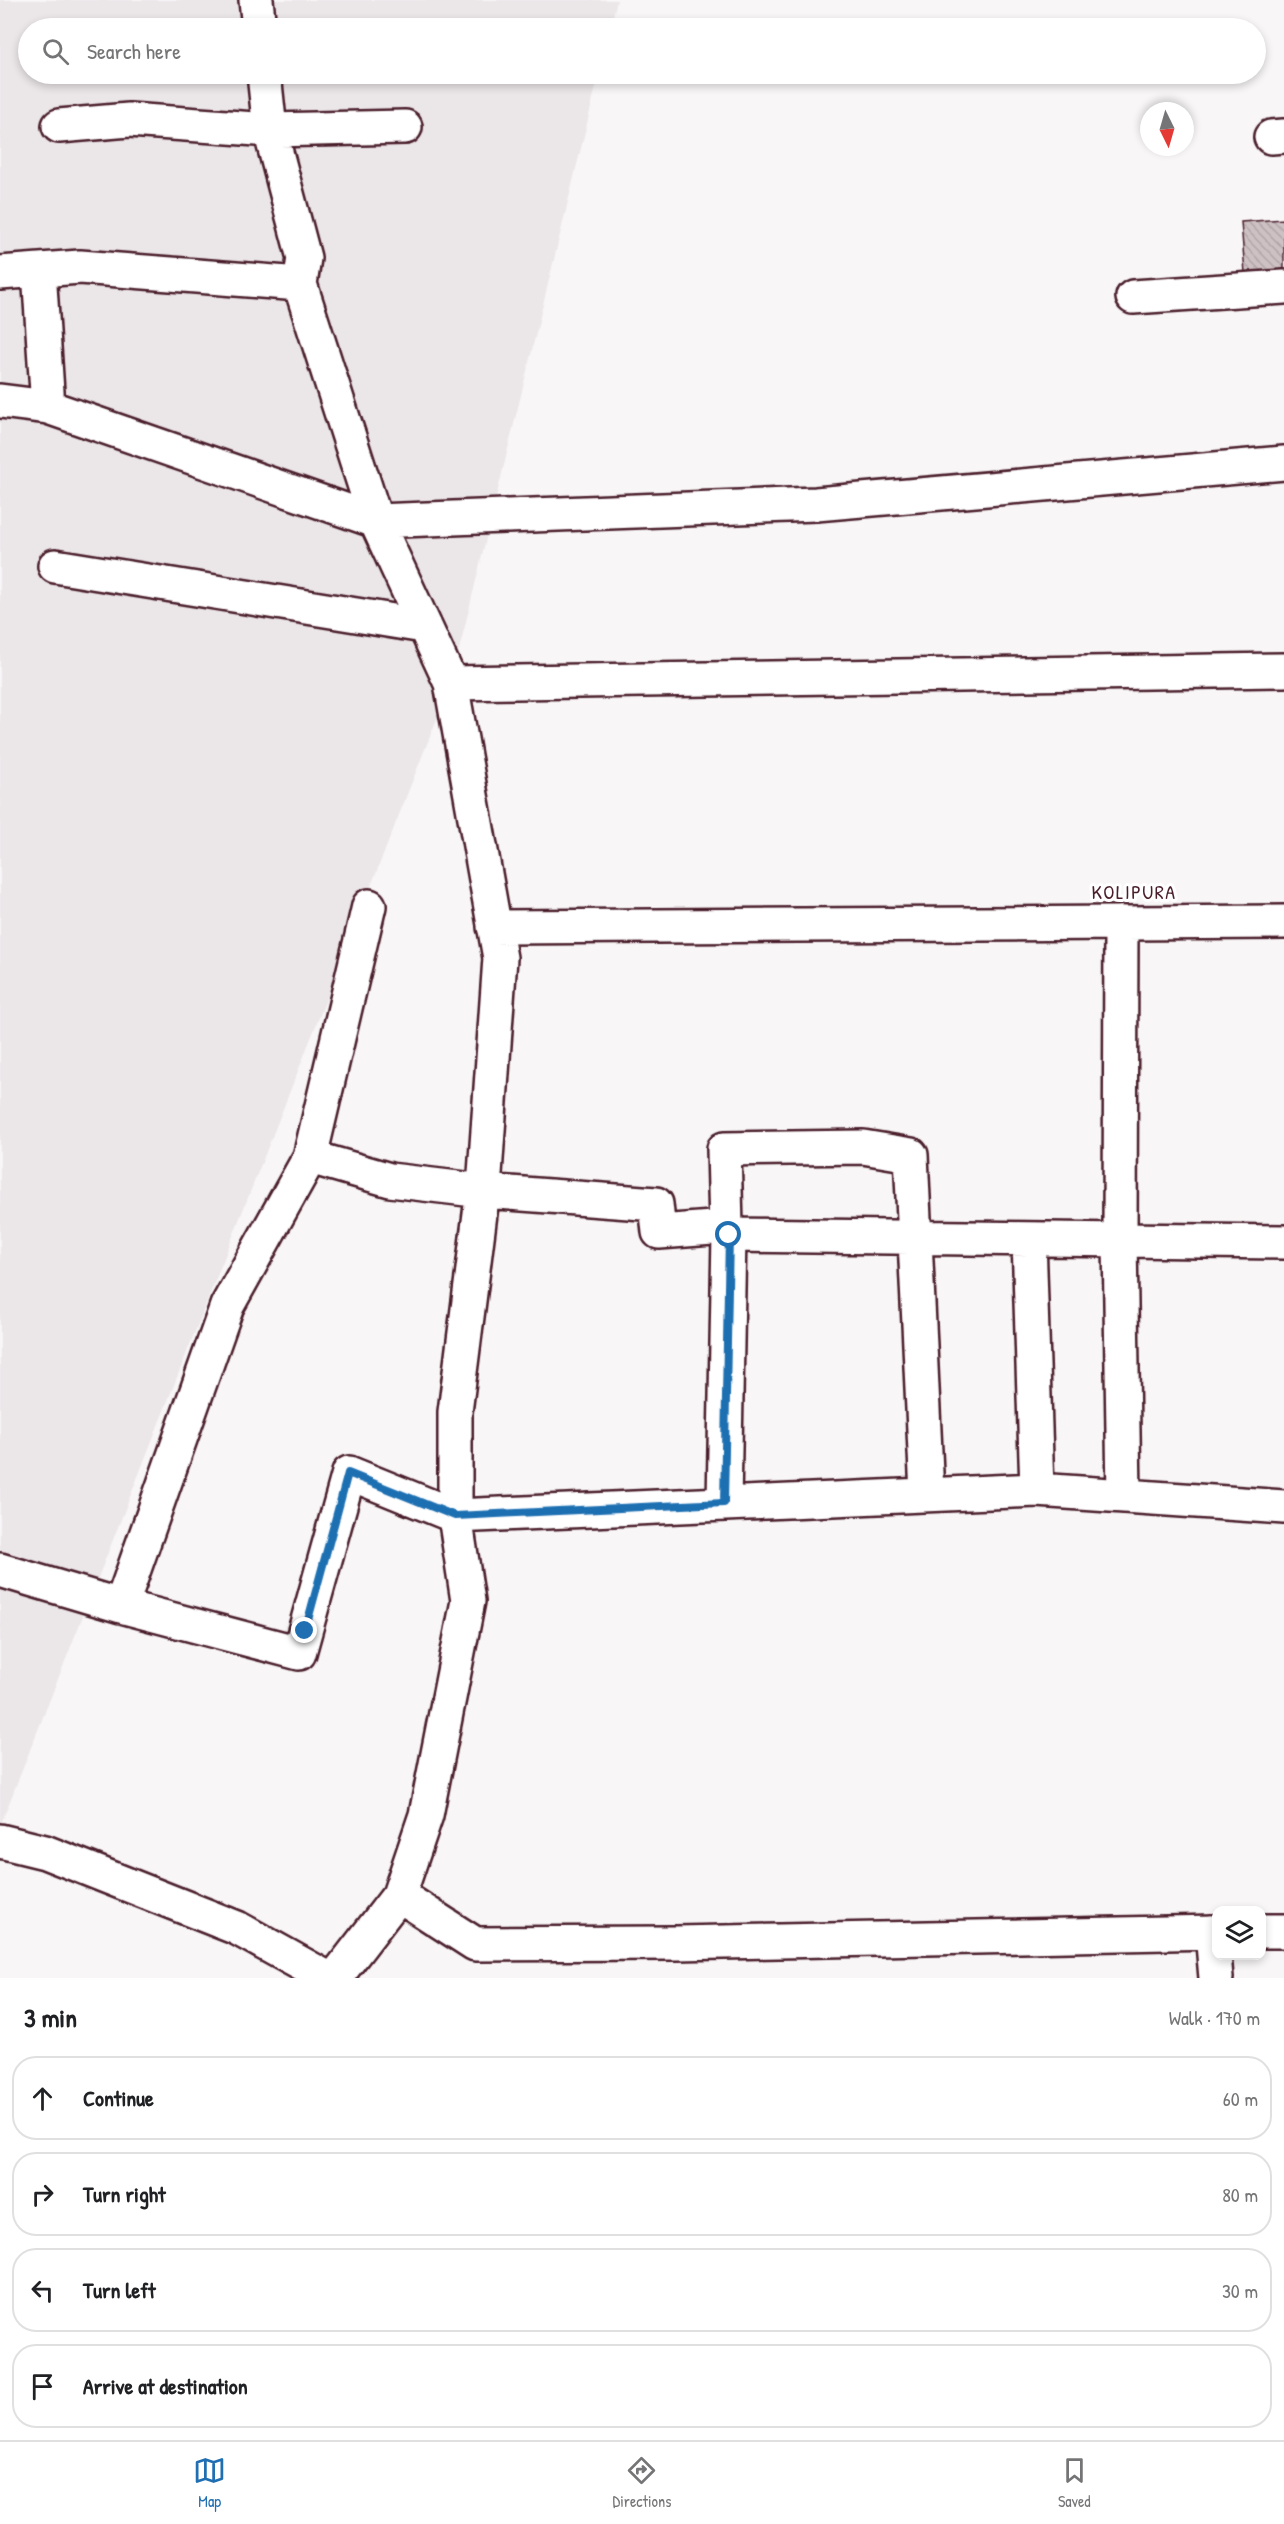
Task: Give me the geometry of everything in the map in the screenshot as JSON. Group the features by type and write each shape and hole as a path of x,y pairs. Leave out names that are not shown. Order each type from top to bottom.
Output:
{"street":[{"path":"256,0 259,18"},
{"path":"265,84 270,130 304,258 300,284 376,521 451,683 500,958 483,1191 455,1412 455,1516 468,1601 426,1815 399,1895 334,1978"},
{"path":"60,126 129,120 270,130 405,127"},
{"path":"0,273 80,267 300,284"},
{"path":"39,271 48,407"},
{"path":"1133,297 1284,286"},
{"path":"0,401 48,407 376,521 816,504 1284,463"},
{"path":"55,566 424,626"},
{"path":"451,683 1284,670"},
{"path":"121,1605 227,1306 310,1157 369,906"},
{"path":"494,927 1284,922"},
{"path":"1121,923 1120,1240 1124,1496"},
{"path":"724,1503 728,1231 724,1149 863,1147 911,1155 927,1494"},
{"path":"310,1157 390,1180 483,1191 656,1204 659,1232 728,1231 914,1237 1284,1242"},
{"path":"1029,1239 1037,1490"},
{"path":"0,1570 299,1653 348,1473 455,1516 1037,1490 1284,1507"},
{"path":"0,1841 45,1852 237,1928 327,1978"},
{"path":"399,1895 475,1944 677,1943 1212,1932"},
{"path":"1266,1932 1284,1931"},
{"path":"1215,1960 1216,1978"}],"shaded area":[{"path":"0,0 617,0 612,18 18,18 18,84 597,84 451,683 0,1826"}],"building":[{"path":"1284,219 1284,270 1245,273 1241,222"}],"district":[{"name":"KOLIPURA","path":"1134,891"}],"route":[{"path":"305,1631 348,1473 455,1516 724,1503 729,1235"}]}
